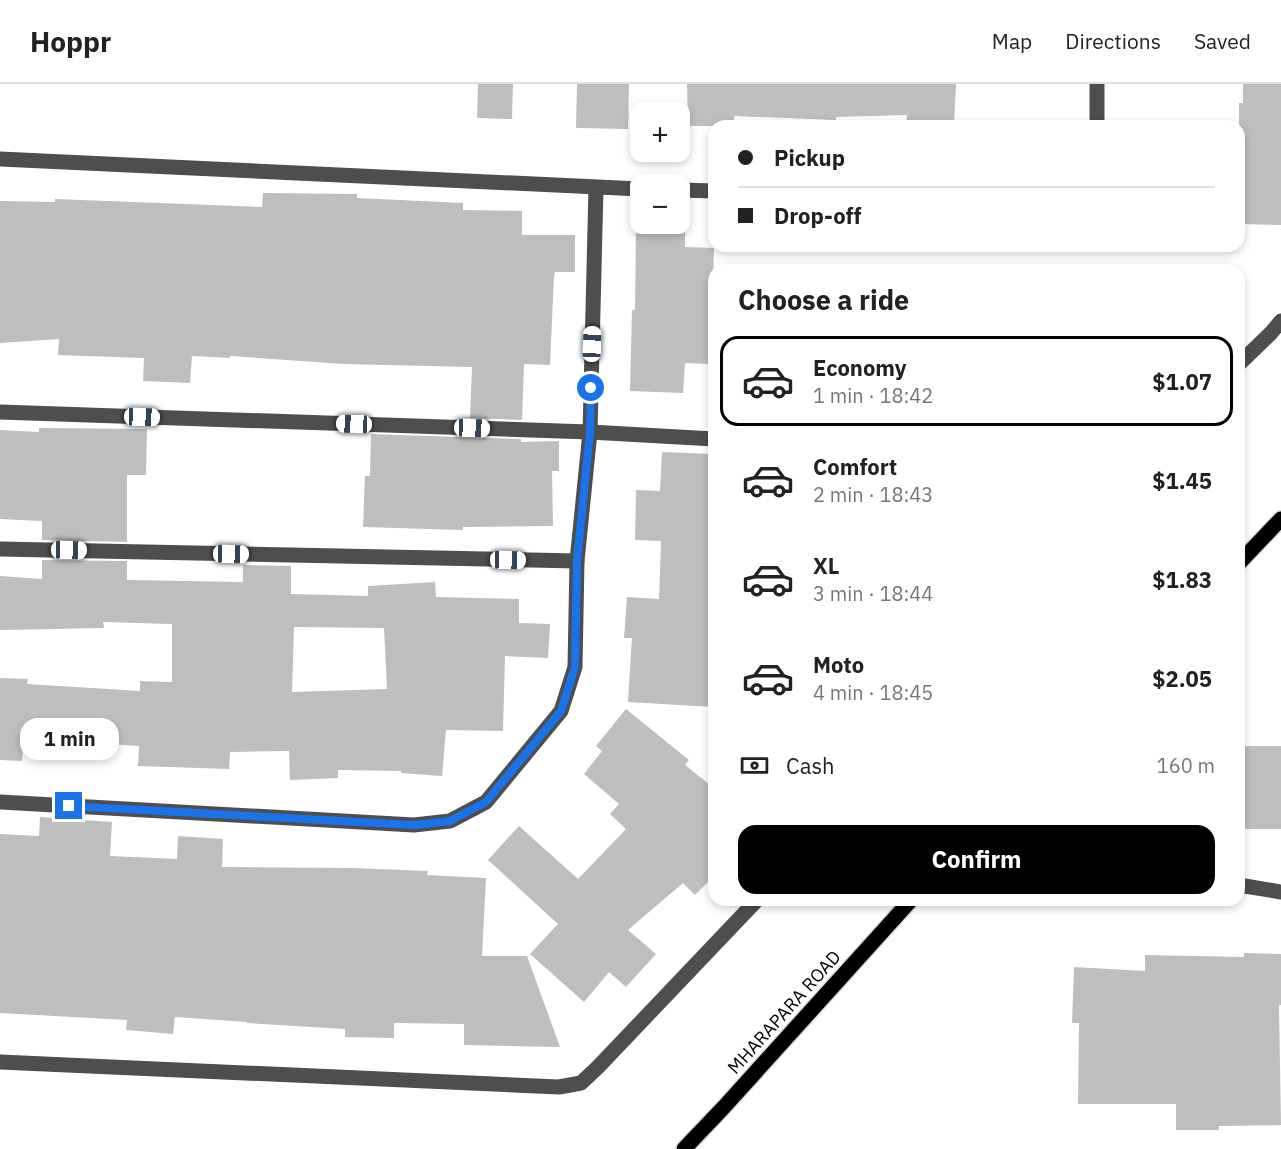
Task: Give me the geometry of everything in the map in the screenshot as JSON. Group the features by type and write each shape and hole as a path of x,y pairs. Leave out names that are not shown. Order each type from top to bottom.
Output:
{"main road":[{"path":"1245,557 1281,519"},
{"name":"MHARAPARA ROAD","path":"684,1149 906,906"}],"street":[{"path":"1097,84 1097,120"},
{"path":"0,159 630,189"},
{"path":"0,802 414,825 450,821 486,802 561,711 575,667 577,561 590,432 596,188"},
{"path":"690,190 708,191"},
{"path":"1245,358 1281,321"},
{"path":"0,412 590,432 708,439"},
{"path":"0,549 577,561"},
{"path":"1245,886 1281,892"},
{"path":"0,1062 559,1087 581,1083 751,906"}],"building":[{"path":"478,84 513,84 512,119 477,118"},
{"path":"577,84 629,84 628,129 576,128"},
{"path":"687,84 956,84 954,120 907,120 907,115 836,117 836,120 734,116 734,120 708,120 708,126 690,126"},
{"path":"1243,84 1281,84 1281,225 1245,224 1245,120 1239,120 1239,103 1243,103"},
{"path":"263,193 357,194 357,198 463,203 463,210 522,211 522,235 575,235 575,272 555,272 554,276 550,365 524,364 522,420 470,418 472,367 344,364 230,356 230,358 192,356 190,383 143,381 144,358 58,355 59,339 0,343 0,201 55,202 55,199 262,207"},
{"path":"636,234 685,234 685,247 708,248 708,252 714,252 713,264 708,264 708,364 685,363 683,393 630,391 632,310 635,310"},
{"path":"39,428 147,429 146,475 127,475 127,542 42,540 42,521 0,519 0,430 39,432"},
{"path":"371,434 521,439 521,442 559,441 559,471 552,471 553,526 463,527 463,530 363,527 365,476 370,476"},
{"path":"662,452 708,454 708,707 628,702 632,638 624,638 627,597 659,599 661,541 635,540 636,490 660,491"},
{"path":"42,560 127,561 127,580 243,582 243,565 291,566 291,594 368,596 368,586 435,582 436,597 519,599 519,623 550,624 548,658 505,656 503,731 446,730 442,776 401,773 401,771 338,770 338,778 290,780 289,751 230,752 229,769 138,766 139,746 24,739 22,761 0,760 0,678 28,679 27,684 140,691 140,681 172,682 172,624 103,622 104,628 0,630 0,576 42,579","holes":["294,627 384,628 387,689 292,692"]},
{"path":"626,709 689,760 685,765 708,783 708,882 695,895 683,883 628,930 656,954 626,987 609,972 584,1002 530,954 558,924 488,860 519,826 578,879 626,829 610,814 619,804 584,774 602,751 596,746"},
{"path":"1245,746 1281,746 1281,829 1245,829"},
{"path":"40,817 112,822 110,856 177,859 178,836 223,839 222,867 428,871 427,875 486,878 482,956 527,956 560,1047 464,1045 464,1024 394,1023 394,1038 345,1037 345,1029 175,1017 173,1034 126,1030 127,1020 0,1013 0,834 39,836"},
{"path":"1244,953 1281,954 1281,1005 1279,1005 1281,1125 1219,1126 1219,1130 1176,1130 1176,1104 1078,1104 1079,1023 1072,1023 1074,967 1145,971 1145,955 1244,957"}],"route":[{"path":"69,806 414,825 450,821 486,802 561,711 575,667 577,561 590,432 591,388"}]}
